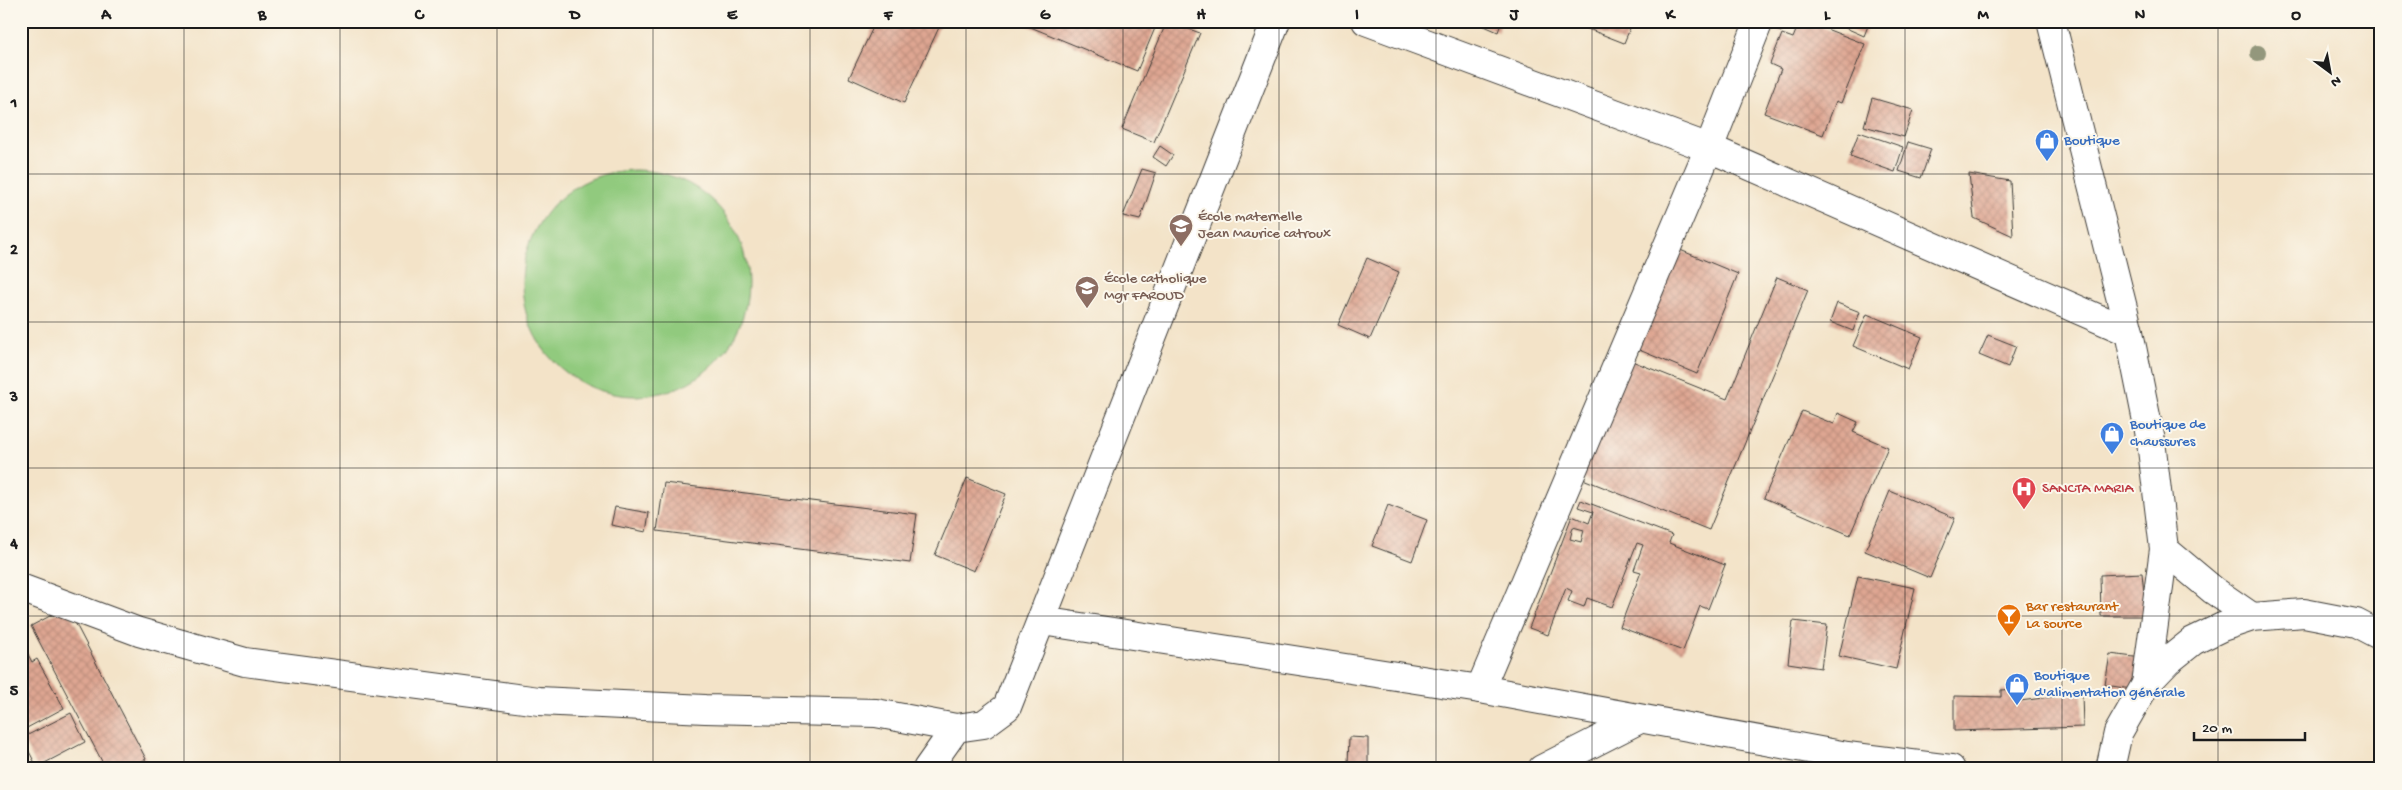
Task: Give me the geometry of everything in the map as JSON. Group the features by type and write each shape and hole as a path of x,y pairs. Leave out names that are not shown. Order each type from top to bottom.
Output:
{"street":[{"path":"21,588 139,632 245,662 539,701 705,710 786,709 876,713 956,728 984,724 1007,707 1276,21"},
{"path":"1366,21 1709,148 2129,332"},
{"path":"1480,689 1709,148 1760,21"},
{"path":"2051,21 2129,332 2151,441 2164,549 2146,684"},
{"path":"2164,549 2213,590 2252,617"},
{"path":"2110,769 2118,733 2146,684 2168,661 2193,641 2222,627 2252,617 2304,613 2356,623 2381,636"},
{"path":"1042,621 1480,689 1847,756 1951,769"},
{"path":"1542,769 1640,719"},
{"path":"927,769 956,728"}],"green space":[{"path":"624,170 646,170 668,174 688,183 707,195 723,211 735,230 744,250 748,283 744,316 740,326 723,355 707,371 688,383 668,392 646,396 624,396 602,392 582,383 563,371 547,355 535,336 526,316 522,294 522,272 526,250 535,230 547,211 563,195 582,183 602,174"}],"building":[{"path":"876,21 942,21 904,103 849,78"},
{"path":"1016,21 1158,21 1137,71"},
{"path":"1167,21 1200,33 1154,142 1122,129"},
{"path":"1473,21 1502,21 1498,32"},
{"path":"1568,21 1633,21 1624,43"},
{"path":"1770,21 1786,21 1781,32 1768,25"},
{"path":"1800,21 1806,21 1865,44 1841,103 1836,101 1823,135 1764,113 1781,69 1770,64 1782,34 1793,38"},
{"path":"1830,21 1870,21 1864,36"},
{"path":"1872,98 1913,110 1904,137 1864,126"},
{"path":"1859,132 1903,147 1895,172 1850,156"},
{"path":"1908,142 1931,149 1921,178 1899,171"},
{"path":"1160,146 1173,155 1166,166 1153,157"},
{"path":"1142,169 1156,173 1140,220 1123,216"},
{"path":"1969,174 2010,181 2013,236 1974,218"},
{"path":"1673,247 1738,274 1697,374 1632,347"},
{"path":"1367,258 1399,272 1370,339 1338,325"},
{"path":"1777,277 1808,290 1709,530 1578,477 1627,359 1727,399"},
{"path":"1837,303 1860,312 1853,331 1830,322"},
{"path":"1867,314 1922,337 1908,369 1853,346"},
{"path":"1988,335 2016,346 2008,367 1979,355"},
{"path":"1802,411 1834,424 1838,413 1858,422 1853,432 1888,447 1850,535 1764,498"},
{"path":"967,478 1006,494 974,571 935,555"},
{"path":"664,483 917,514 910,563 657,531"},
{"path":"1890,491 1955,518 1930,578 1865,551"},
{"path":"1581,500 1672,535 1669,543 1725,565 1708,609 1700,606 1683,651 1620,627 1641,572 1634,570 1643,545 1637,543 1612,607 1587,598 1584,607 1568,601 1572,591 1566,588 1548,635 1529,628 1572,516 1589,523 1593,512 1578,507","holes":["1573,527 1584,530 1581,542 1570,539"]},
{"path":"1388,505 1427,520 1412,561 1372,546"},
{"path":"615,507 649,513 646,532 611,525"},
{"path":"2142,573 2146,616 2101,616 2100,575"},
{"path":"1858,576 1915,588 1896,669 1839,656"},
{"path":"67,607 146,759 128,769 106,769 31,626"},
{"path":"1793,621 1827,625 1821,668 1788,663"},
{"path":"21,641 32,662 37,659 64,708 25,729 21,723"},
{"path":"2110,654 2142,658 2138,690 2105,685"},
{"path":"2013,689 2020,701 2082,693 2083,727 1954,731 1954,696 2001,697 2001,690"},
{"path":"71,713 85,742 37,767 22,738"},
{"path":"1349,737 1368,738 1368,764 1348,764"}],"place":[{"name":"Boutique","path":"2047,162"},
{"name":"École maternelle Jean Maurice catroux","path":"1181,247"},
{"name":"École catholique Mgr FAROUD","path":"1087,309"},
{"name":"Boutique de chaussures","path":"2112,455"},
{"name":"SANCTA MARIA","path":"2024,510"},
{"name":"Bar restaurant La source","path":"2009,637"},
{"name":"Boutique d'alimentation générale","path":"2017,706"}]}
